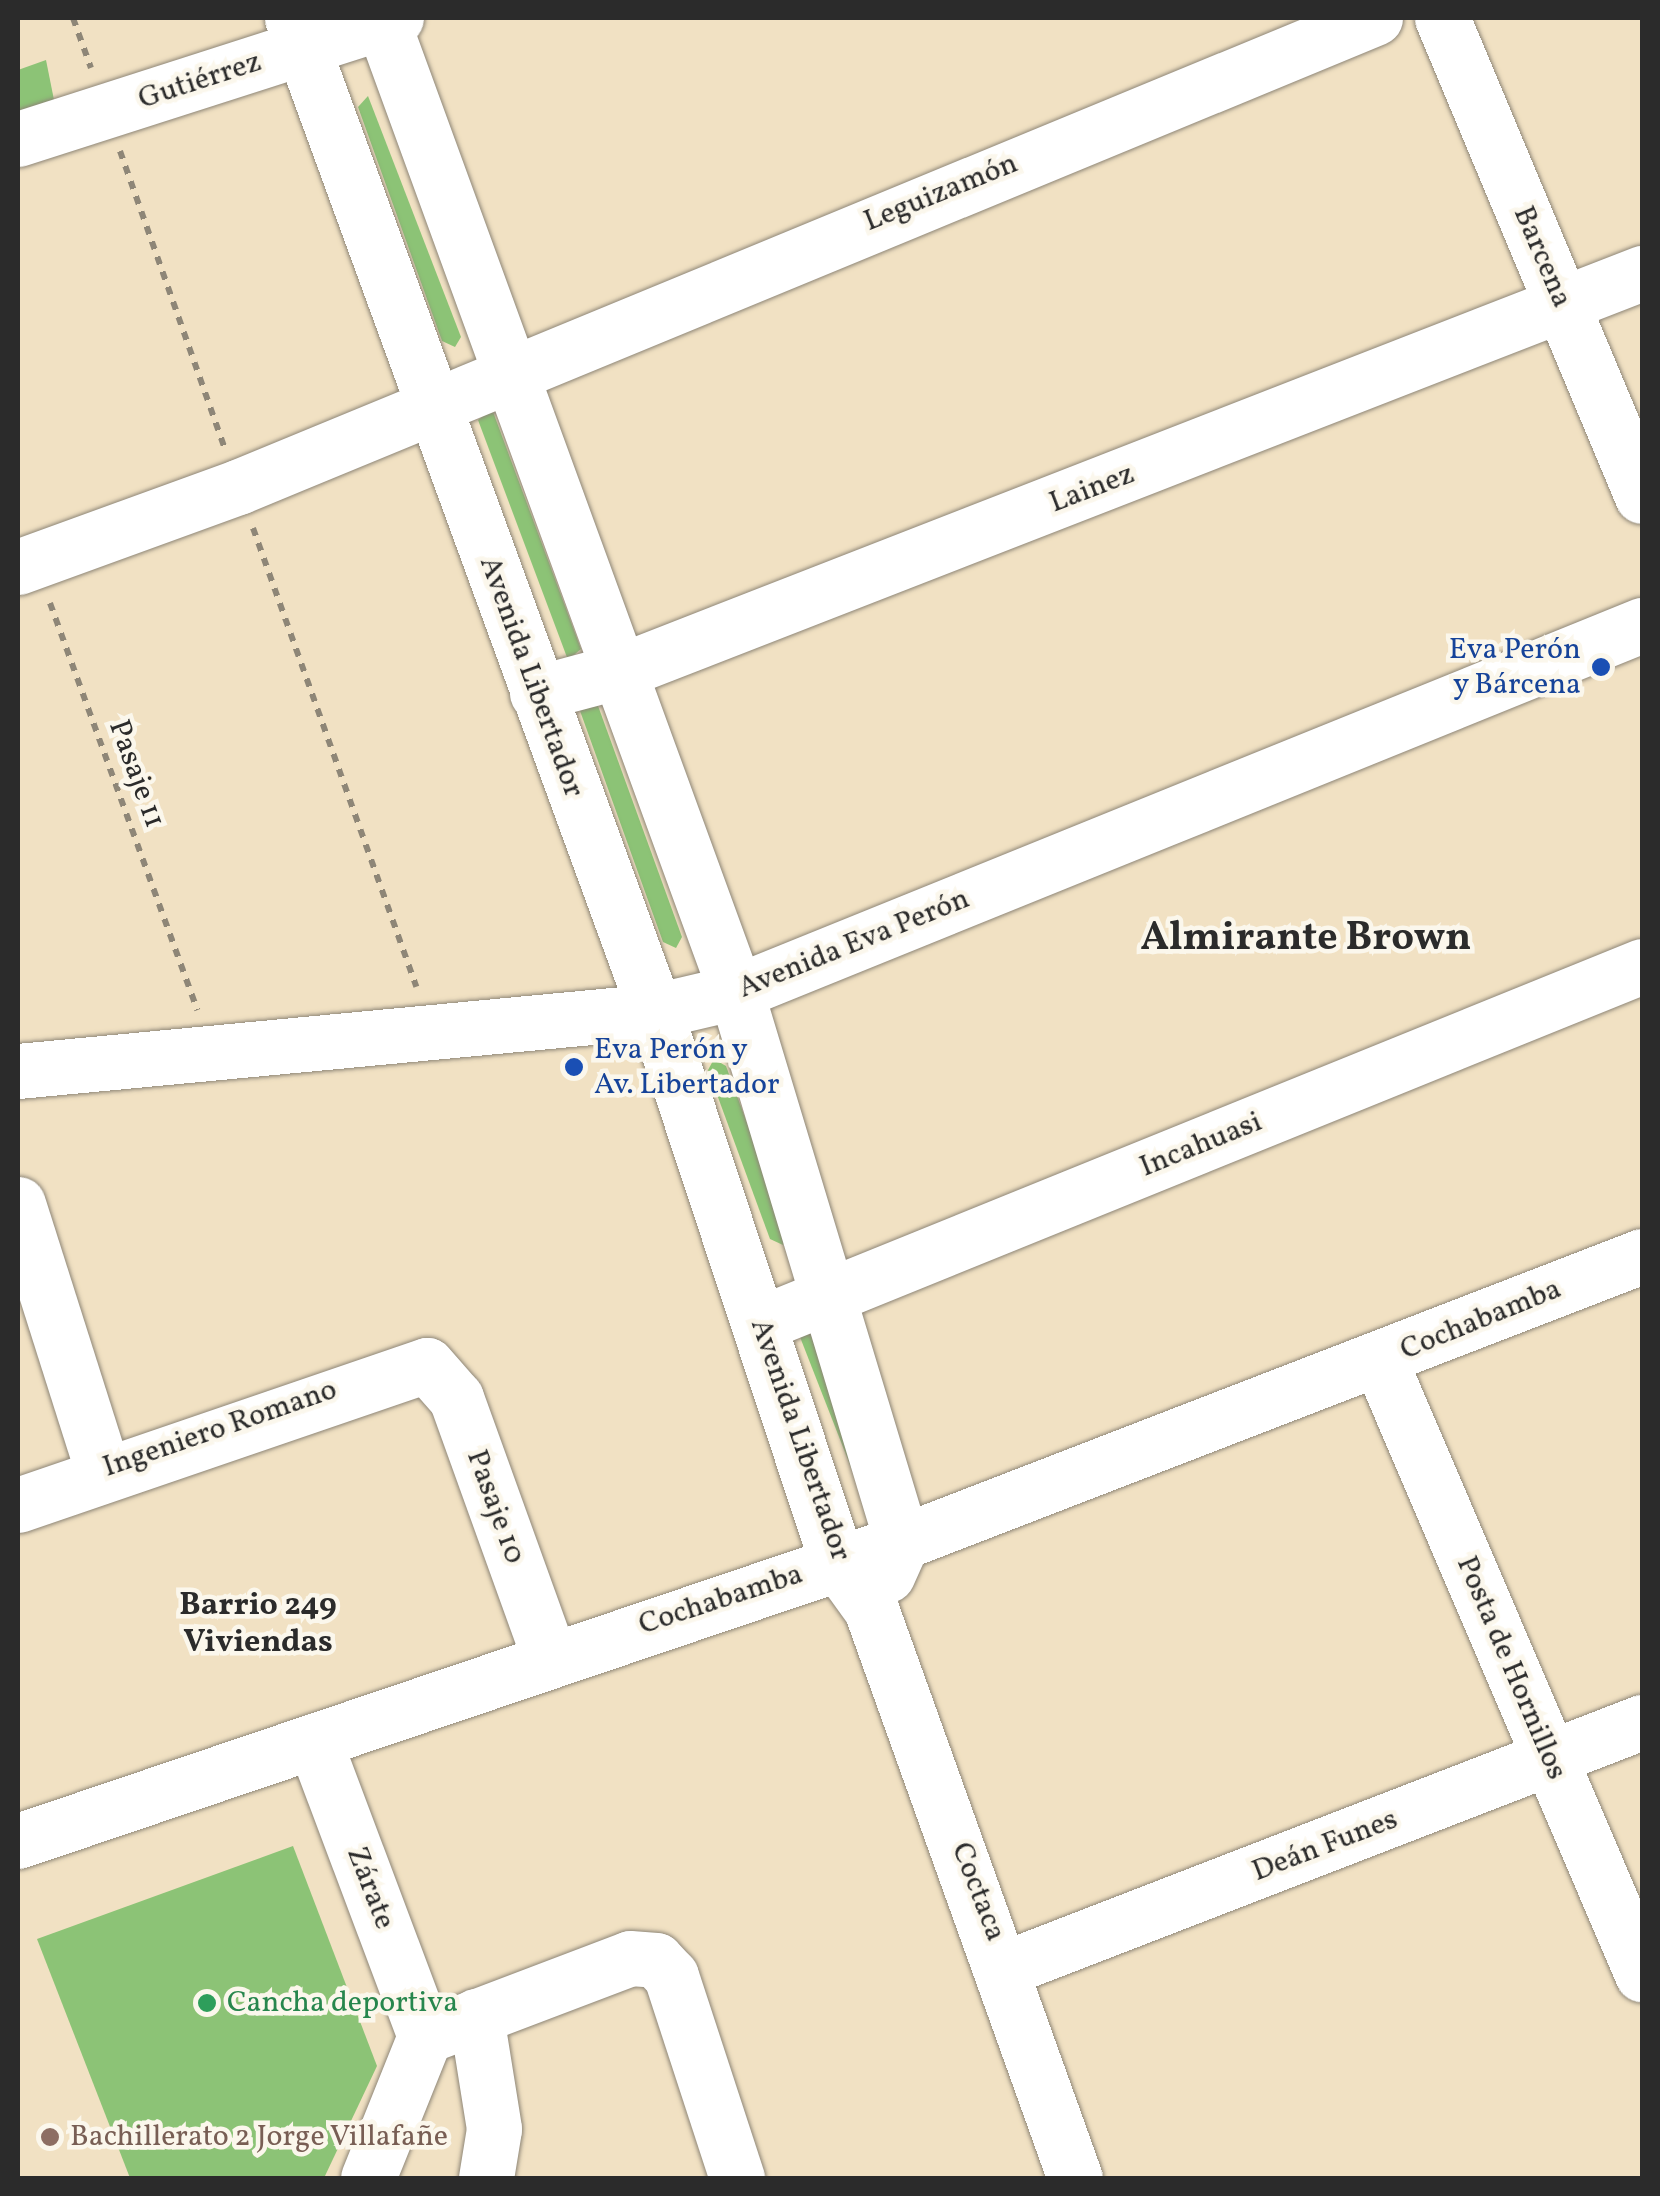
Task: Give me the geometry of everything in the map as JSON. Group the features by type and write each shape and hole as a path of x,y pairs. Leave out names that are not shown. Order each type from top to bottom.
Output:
{"street":[{"name":"Leguizamón","path":"26,564 238,487 508,369 1375,18"},
{"name":"Barcena","path":"1442,18 1642,496"},
{"name":"Avenida Libertador","path":"387,19 508,369 624,670 736,992 832,1294 902,1542 871,1610"},
{"name":"Gutiérrez","path":"18,139 297,33 387,19"},
{"name":"Avenida Libertador","path":"297,33 655,1011 838,1562 871,1610"},
{"name":"Lainez","path":"538,693 624,670 1642,273"},
{"name":"Avenida Eva Perón","path":"18,1070 655,1011 736,992 1642,626"},
{"name":"Incahuasi","path":"760,1324 1642,966"},
{"path":"18,1204 102,1469"},
{"name":"Cochabamba","path":"18,1840 314,1741 550,1656 902,1542 1380,1361 1642,1256"},
{"name":"Posta de Hornillos","path":"1380,1361 1642,1974"},
{"name":"Ingeniero Romano","path":"18,1505 102,1469 426,1365"},
{"name":"Pasaje 10","path":"426,1365 456,1398 550,1656"},
{"name":"Coctaca","path":"871,1610 1006,1968 1075,2178"},
{"name":"Deán Funes","path":"1006,1968 1642,1722"},
{"name":"Zárate","path":"314,1741 425,2036"},
{"path":"368,2178 425,2036 630,1958 656,1960 672,1976 737,2178"},
{"path":"476,2016 494,2129 486,2178"}],"path":[{"name":"Pasaje 11","path":"26,564 213,1053"}],"green space":[{"path":"46,60 56,110 18,123 18,70"},
{"path":"368,96 461,337 455,347 442,341 358,107"},
{"path":"492,409 581,649 568,660 478,420"},
{"path":"597,703 682,937 676,948 663,942 579,708"},
{"path":"714,1059 726,1066 788,1234 783,1245 770,1239 708,1070"},
{"path":"801,1302 859,1488 791,1314"},
{"name":"Cancha deportiva","path":"293,1846 377,2066 324,2178 130,2178 37,1939"}],"place":[{"name":"Eva Perón y Bárcena","path":"1601,667"},
{"name":"Eva Perón y Av. Libertador","path":"574,1067"},
{"name":"Cancha deportiva","path":"207,2003"},
{"name":"Bachillerato 2 Jorge Villafañe","path":"50,2137"}],"district":[{"name":"Almirante Brown","path":"1306,939"},
{"name":"Barrio 249 Viviendas","path":"258,1626"}]}
